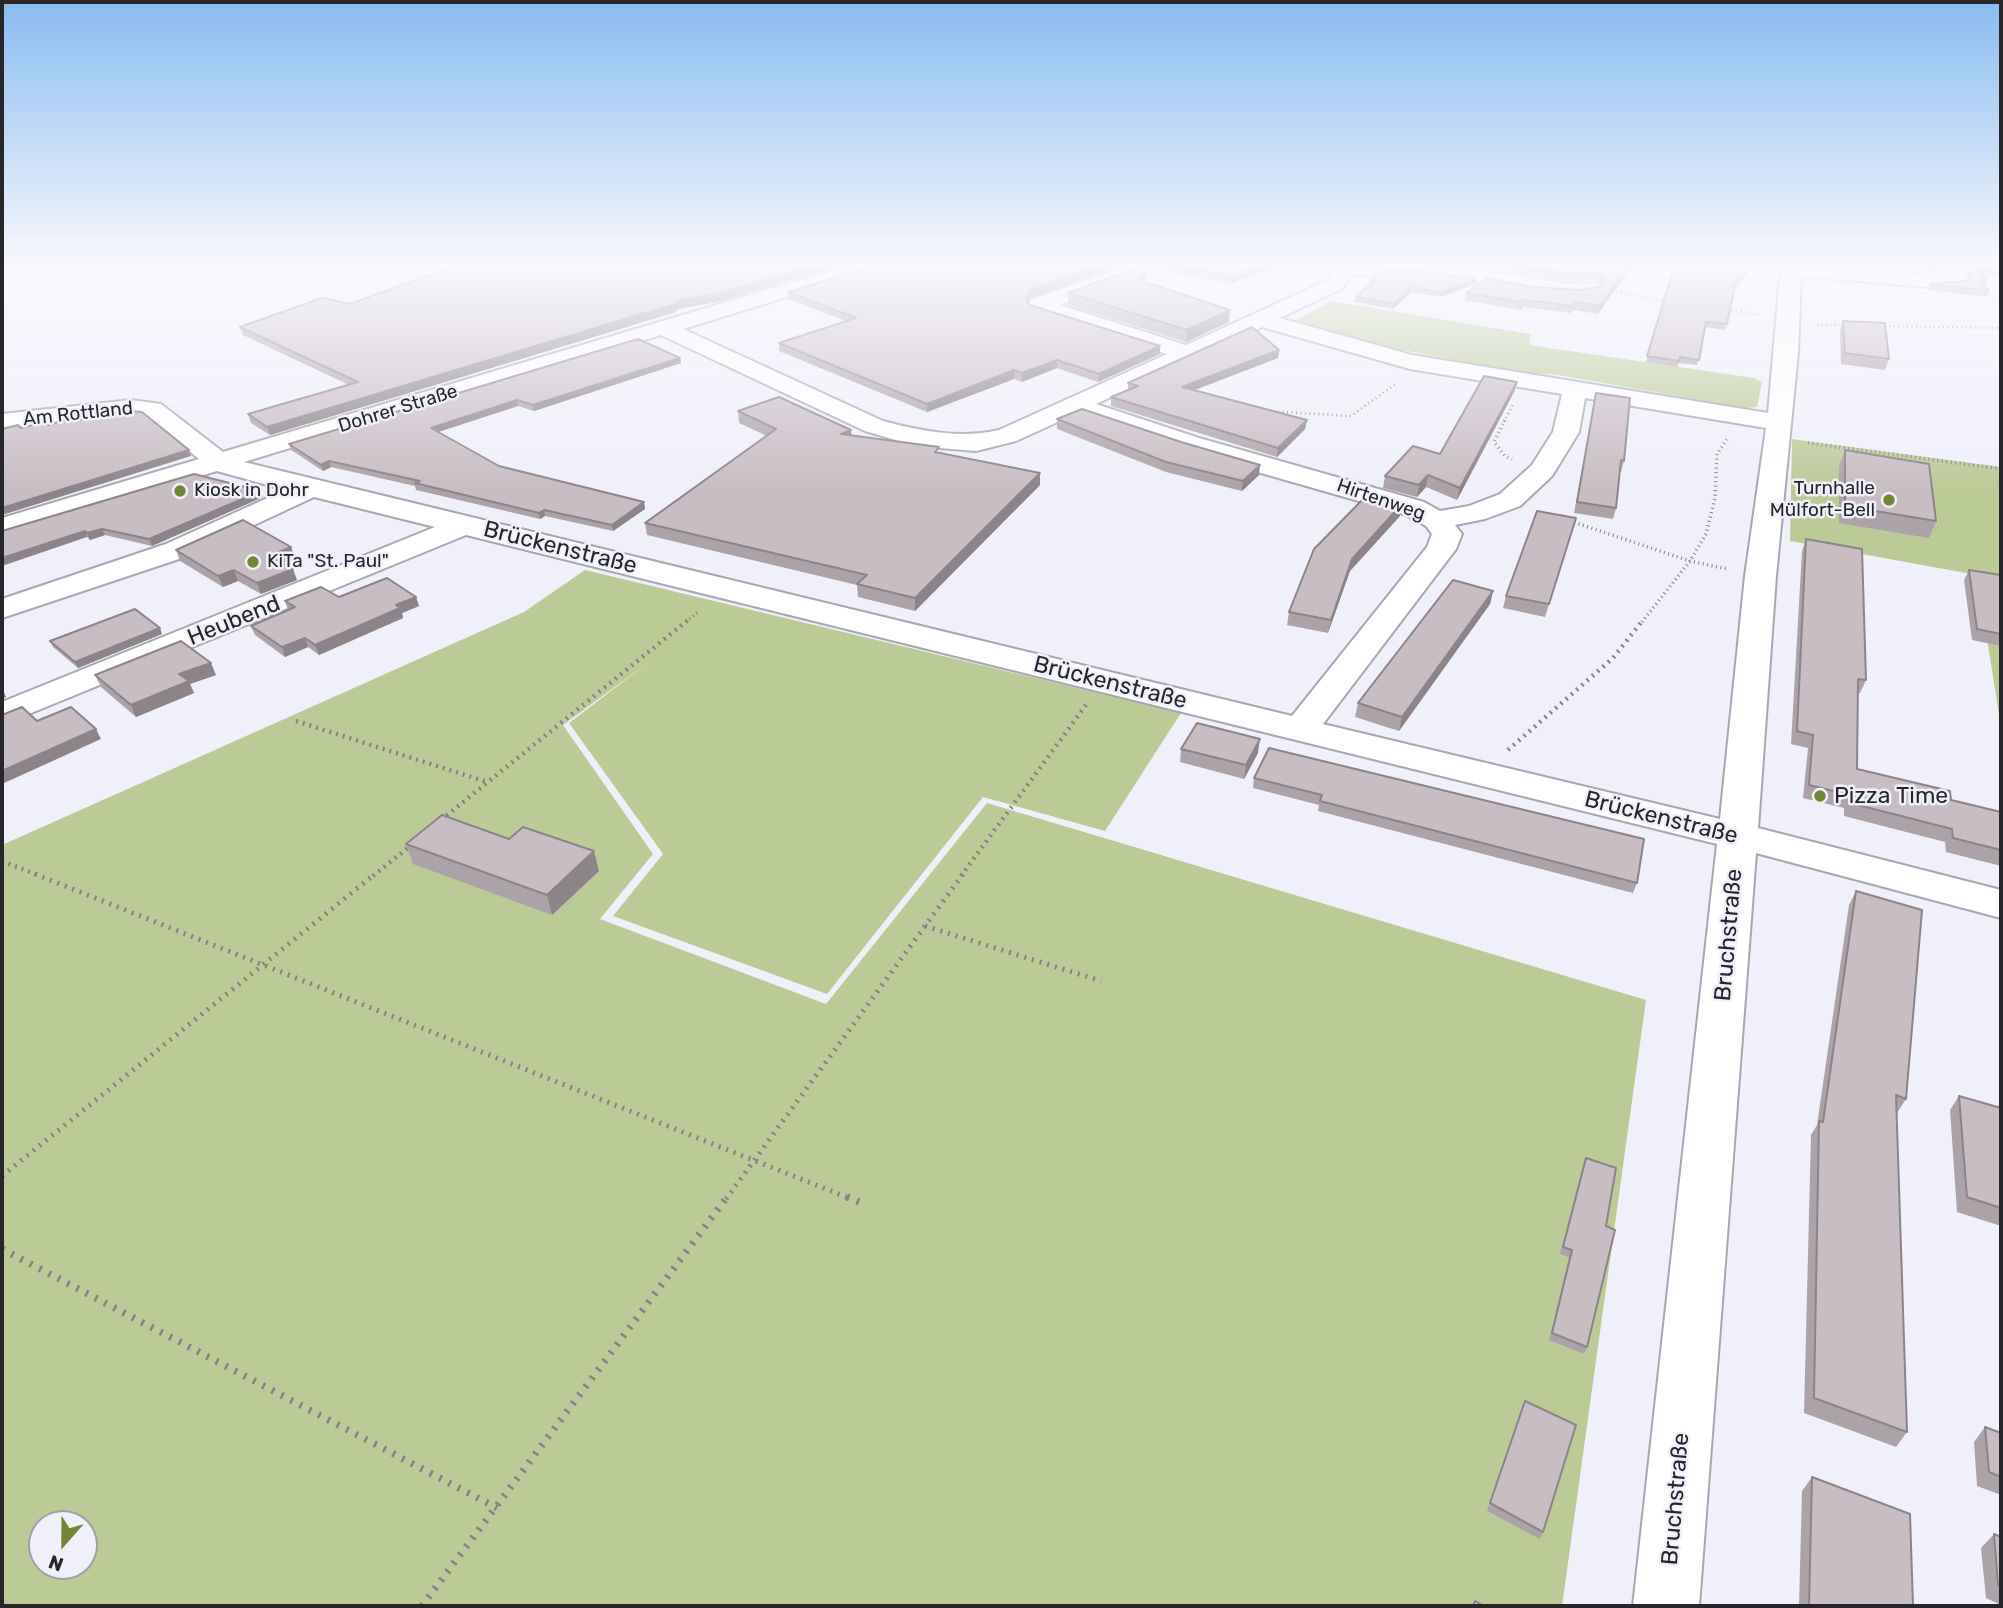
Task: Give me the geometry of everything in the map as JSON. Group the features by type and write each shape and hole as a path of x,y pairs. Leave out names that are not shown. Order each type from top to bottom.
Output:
{"street":[{"name":"Dohrer Straße","path":"2,527 628,339"},
{"path":"688,339 874,426 916,438 976,443 1007,436 1220,339"},
{"path":"1143,339 1188,354"},
{"path":"1345,339 1423,365 1736,416 1777,430"},
{"name":"Bruchstraße","path":"1666,1606 1739,837 1760,576 1785,339"},
{"path":"1436,520 1475,513 1510,500 1542,470 1566,432 1575,390"},
{"name":"Hirtenweg","path":"1074,405 1191,444 1380,496 1414,508 1436,520 1447,534 1441,549 1300,729"},
{"name":"Am Rottland","path":"2,422 131,407 152,409 220,463"},
{"name":"Brückenstraße","path":"220,463 312,488 1739,837 2001,904"},
{"path":"2,609 177,550 312,488"},
{"name":"Heubend","path":"2,714 466,525"}],"path":[{"path":"1261,410 1351,416 1423,365"},
{"path":"1525,382 1494,442 1504,456 1542,470"},
{"path":"1474,772 1517,744 1613,658 1690,561 1706,534 1714,498 1717,454 1734,430 1736,416"},
{"path":"1777,430 2001,469"},
{"path":"1510,500 1690,561 1760,576"},
{"path":"435,826 726,589"},
{"path":"422,1606 754,1161 1103,682"},
{"path":"296,721 488,782"},
{"path":"2,1176 413,843"},
{"path":"2,861 864,1204"},
{"path":"925,926 1101,981"},
{"path":"2,1249 497,1508"}],"green space":[{"path":"1361,339 1530,339 1529,345 1754,378 1762,382 1757,407 1746,408 1558,375 1510,371"},
{"path":"1792,439 2001,467 2001,727 1977,575 1790,541"},
{"path":"585,570 1181,713 1105,831 983,797 827,994 613,916 663,854 569,723 649,662 563,725 653,854 600,919 826,1004 987,803 1646,1000 1562,1606 2,1606 2,845 524,612"}],"building":[{"path":"266,339 559,339 267,427 248,414 358,382"},
{"path":"638,339 680,358 533,405 517,400 431,428 499,466 644,502 612,525 544,510 539,513 415,483 420,481 329,461 321,465 289,444"},
{"path":"791,339 1138,339 1160,346 1099,374 1057,360 1022,373 1014,370 927,404 779,343"},
{"path":"1225,339 1266,339 1279,350 1182,387 1307,420 1278,448 1111,397 1138,386 1128,383"},
{"path":"1652,339 1703,339 1699,360 1680,357 1679,361 1647,356"},
{"path":"1844,339 1887,339 1889,359 1845,353"},
{"path":"1484,376 1517,382 1460,488 1428,475 1419,485 1385,476 1413,446 1440,454"},
{"path":"1596,393 1630,398 1616,508 1577,502"},
{"path":"779,397 851,430 841,434 939,447 935,452 1040,473 915,598 857,584 867,575 645,523 776,429 738,411"},
{"path":"1082,409 1260,465 1243,481 1166,462 1057,419"},
{"path":"130,411 142,412 189,450 2,508 2,429 45,422 48,425 72,418 75,421 99,415 102,418"},
{"path":"1845,450 1929,464 1936,521 1845,506"},
{"path":"194,474 261,491 149,539 102,529 87,533 85,531 2,558 2,531"},
{"path":"1368,494 1402,504 1352,559 1331,620 1289,612 1314,549"},
{"path":"1537,511 1576,518 1549,604 1506,596"},
{"path":"243,520 291,547 270,556 293,569 257,583 234,570 218,576 176,550"},
{"path":"1806,539 1862,549 1866,680 1858,679 1857,769 1950,791 1951,800 2001,812 2001,850 1953,838 1952,829 1850,803 1850,795 1809,785 1813,735 1797,731"},
{"path":"1969,570 2000,575 2001,634 1977,629"},
{"path":"387,578 416,597 396,605 400,608 315,645 305,638 282,647 251,626 295,607 285,601 321,587 339,597"},
{"path":"1453,580 1493,591 1402,717 1358,703"},
{"path":"135,609 160,628 75,662 50,641"},
{"path":"181,641 211,663 179,674 189,681 131,705 95,675"},
{"path":"22,707 37,721 71,707 96,729 2,771 2,715"},
{"path":"1197,723 1260,739 1246,765 1181,749"},
{"path":"1269,748 1644,839 1637,883 1320,801 1322,795 1254,778"},
{"path":"442,815 509,839 523,827 594,851 547,895 406,844"},
{"path":"1856,891 1922,910 1906,1099 1896,1095 1907,1432 1814,1398 1819,1121 1823,1122"},
{"path":"1959,1096 2001,1108 2001,1208 1967,1197"},
{"path":"1586,1158 1616,1168 1606,1226 1615,1230 1587,1347 1552,1333 1572,1250 1563,1247"},
{"path":"1525,1401 1576,1425 1543,1532 1490,1503"},
{"path":"1985,1427 2001,1433 2001,1477 1989,1472"},
{"path":"1812,1477 1910,1514 1913,1606 1809,1606"},
{"path":"1994,1534 2001,1537 2001,1586 1998,1585"}],"place":[{"name":"Kiosk in Dohr","path":"180,491"},
{"name":"Turnhalle Mülfort-Bell","path":"1889,500"},
{"name":"KiTa \"St. Paul\"","path":"253,562"},
{"name":"Pizza Time","path":"1820,796"}]}
